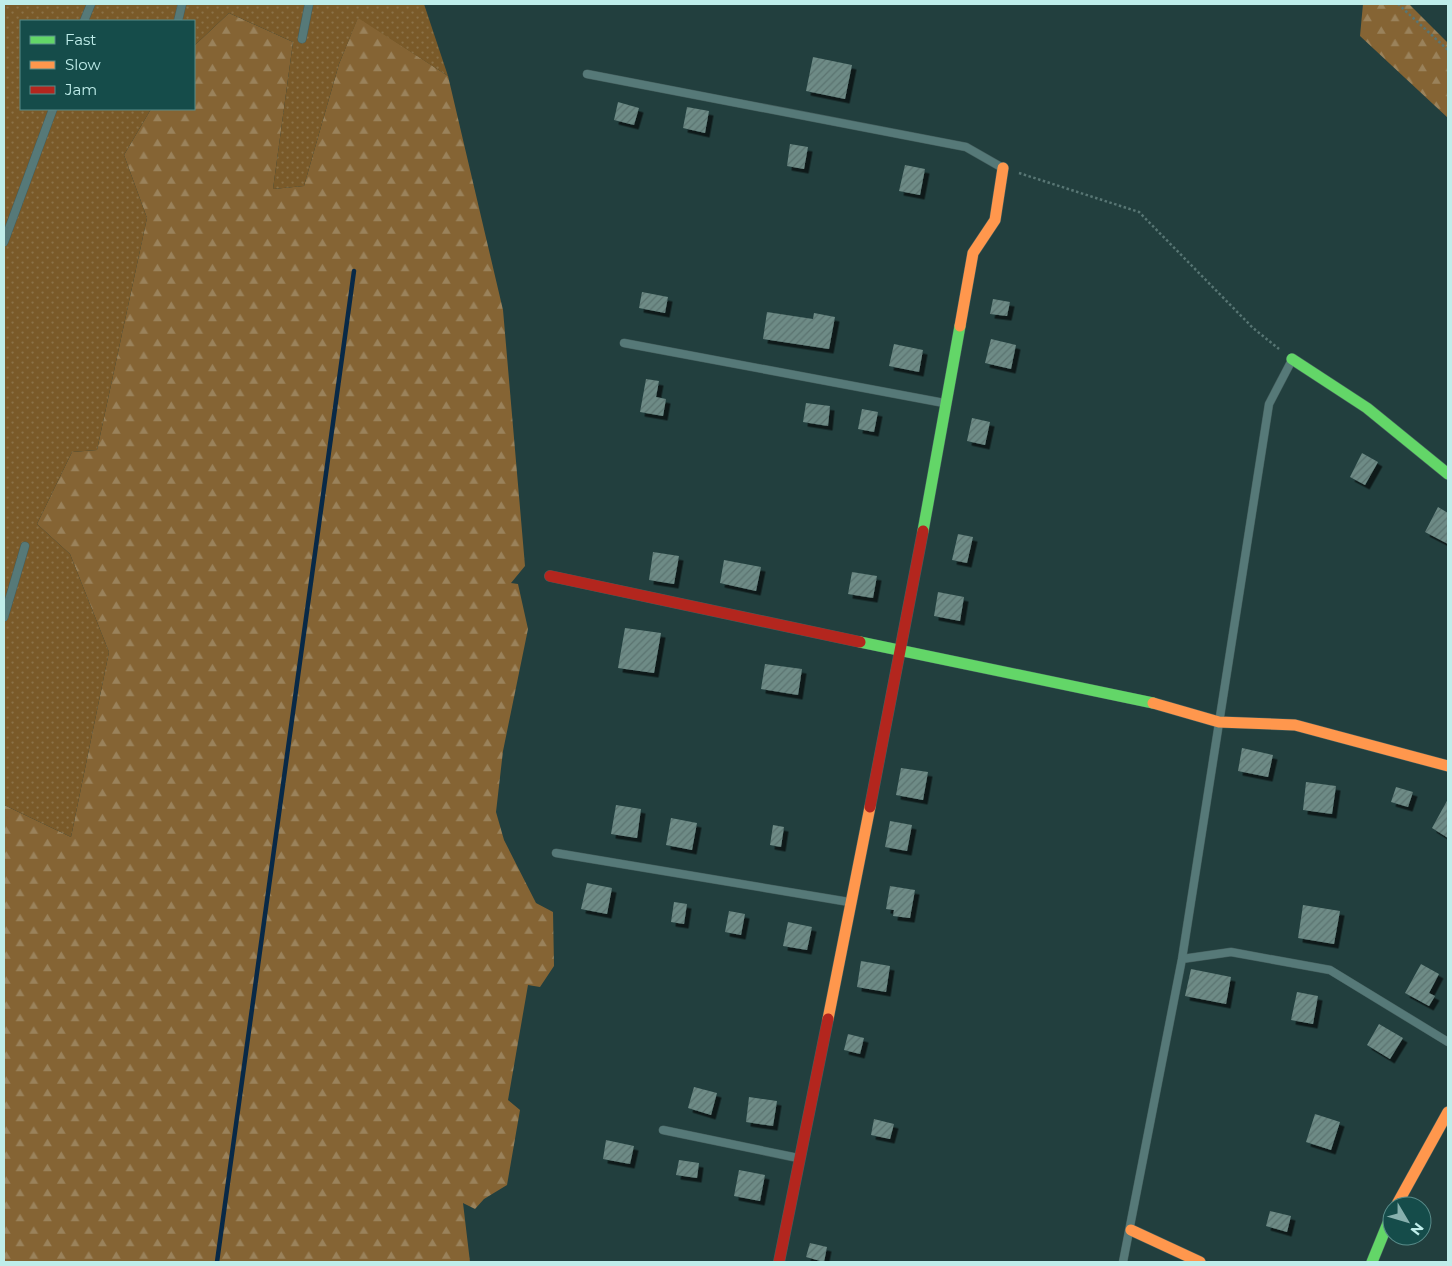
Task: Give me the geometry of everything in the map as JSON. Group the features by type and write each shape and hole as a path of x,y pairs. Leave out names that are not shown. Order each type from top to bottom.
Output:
{"street":[{"path":"779,1262 902,650 973,253 995,220 1003,168"},
{"path":"1292,359 1367,408 1448,474"},
{"path":"550,576 1156,704 1219,722 1295,725 1448,766"},
{"path":"1402,1196 1448,1112"},
{"path":"1131,1230 1200,1262"},
{"path":"1372,1262 1382,1238"}],"lane":[{"path":"84,20 91,4"},
{"path":"178,20 182,4"},
{"path":"302,39 309,4"},
{"path":"587,74 966,148 1003,168"},
{"path":"4,242 53,110"},
{"path":"624,343 946,404"},
{"path":"1124,1262 1182,959 1269,404 1292,359"},
{"path":"4,617 25,546"},
{"path":"556,854 851,902"},
{"path":"1182,959 1231,952 1330,970 1448,1042"},
{"path":"662,1130 800,1159"}],"path":[{"path":"1398,4 1448,50"},
{"path":"1003,168 1139,212 1253,328 1292,359"}],"green space":[{"path":"1363,4 1409,4 1448,43 1448,118 1360,36"},
{"path":"229,13 293,42 273,189 304,186 339,64 358,17 448,76 503,310 525,566 511,583 518,584 528,629 503,751 496,812 504,840 536,903 553,912 554,966 540,987 528,985 508,1100 520,1110 507,1185 484,1199 475,1209 463,1203 470,1262 4,1262 4,805 71,837 109,652 70,554 37,524 72,452 97,450 147,218 124,155 150,110 195,110 195,45"}],"shaded area":[{"path":"4,4 424,4 448,76 358,18 339,64 304,186 273,189 293,42 229,13 195,45 195,20 20,20 20,110 150,110 124,155 147,218 97,450 72,452 37,524 70,554 109,652 71,837 4,805"}],"building":[{"path":"813,57 852,65 845,99 806,91"},
{"path":"618,102 639,108 634,125 614,120"},
{"path":"687,107 709,111 705,133 683,128"},
{"path":"790,144 808,147 804,169 787,166"},
{"path":"905,165 925,169 920,195 899,191"},
{"path":"642,292 668,297 665,313 639,308"},
{"path":"993,299 1010,302 1007,316 990,314"},
{"path":"767,312 813,319 814,313 835,317 829,349 763,339"},
{"path":"991,339 1016,345 1011,369 985,363"},
{"path":"894,344 923,350 919,372 889,366"},
{"path":"646,379 659,381 656,397 666,399 663,416 640,412"},
{"path":"806,403 830,406 828,426 803,422"},
{"path":"862,409 878,412 874,432 858,429"},
{"path":"972,418 990,422 985,445 967,441"},
{"path":"1362,453 1378,462 1365,485 1350,477"},
{"path":"1438,507 1448,513 1448,544 1425,532"},
{"path":"958,534 973,537 967,563 952,560"},
{"path":"653,552 679,556 674,584 649,580"},
{"path":"724,560 761,567 756,591 720,583"},
{"path":"852,572 877,576 873,598 848,594"},
{"path":"938,592 964,597 960,621 934,616"},
{"path":"625,628 661,633 654,673 618,668"},
{"path":"765,664 802,669 798,695 761,689"},
{"path":"1242,748 1273,755 1268,777 1238,771"},
{"path":"901,768 928,772 923,800 896,795"},
{"path":"1306,782 1336,786 1332,814 1303,810"},
{"path":"1396,787 1413,792 1408,807 1391,802"},
{"path":"1448,799 1448,838 1432,828"},
{"path":"616,805 641,809 637,838 611,834"},
{"path":"671,818 697,823 692,850 666,845"},
{"path":"890,821 912,825 907,851 885,847"},
{"path":"773,825 784,827 781,847 770,845"},
{"path":"587,883 612,888 607,914 581,909"},
{"path":"890,886 915,890 910,918 893,916 894,910 886,909"},
{"path":"674,902 687,904 684,924 671,922"},
{"path":"1303,905 1340,911 1334,944 1298,938"},
{"path":"729,911 745,914 741,935 725,932"},
{"path":"788,922 812,927 807,950 783,946"},
{"path":"861,961 890,966 886,992 857,987"},
{"path":"1421,964 1439,974 1429,993 1435,996 1429,1006 1405,993"},
{"path":"1191,969 1231,977 1226,1004 1185,996"},
{"path":"1297,992 1318,996 1313,1024 1291,1020"},
{"path":"1379,1024 1403,1038 1390,1059 1367,1045"},
{"path":"848,1034 864,1038 860,1054 844,1050"},
{"path":"694,1087 717,1093 711,1115 688,1108"},
{"path":"749,1097 777,1101 773,1126 746,1122"},
{"path":"1315,1114 1340,1122 1331,1150 1306,1142"},
{"path":"874,1119 894,1124 890,1139 871,1135"},
{"path":"606,1140 634,1146 630,1164 603,1159"},
{"path":"679,1160 699,1163 697,1178 676,1175"},
{"path":"739,1170 765,1175 760,1201 734,1196"},
{"path":"1270,1211 1291,1216 1287,1232 1266,1226"},
{"path":"810,1243 827,1247 824,1262 806,1257"}],"waterway":[{"path":"217,1262 354,271"}],"traffic: fast":[{"path":"923,531 960,326"},
{"path":"1292,359 1367,408 1448,474"},
{"path":"860,642 1153,703"},
{"path":"1372,1262 1382,1238"}],"traffic: slow":[{"path":"960,326 973,253 995,220 1003,168"},
{"path":"1153,703 1219,722 1295,725 1448,766"},
{"path":"828,1019 870,807"},
{"path":"1402,1196 1448,1112"},
{"path":"1131,1230 1200,1262"}],"traffic: jam":[{"path":"870,807 923,531"},
{"path":"550,576 860,642"},
{"path":"779,1262 828,1019"}]}
